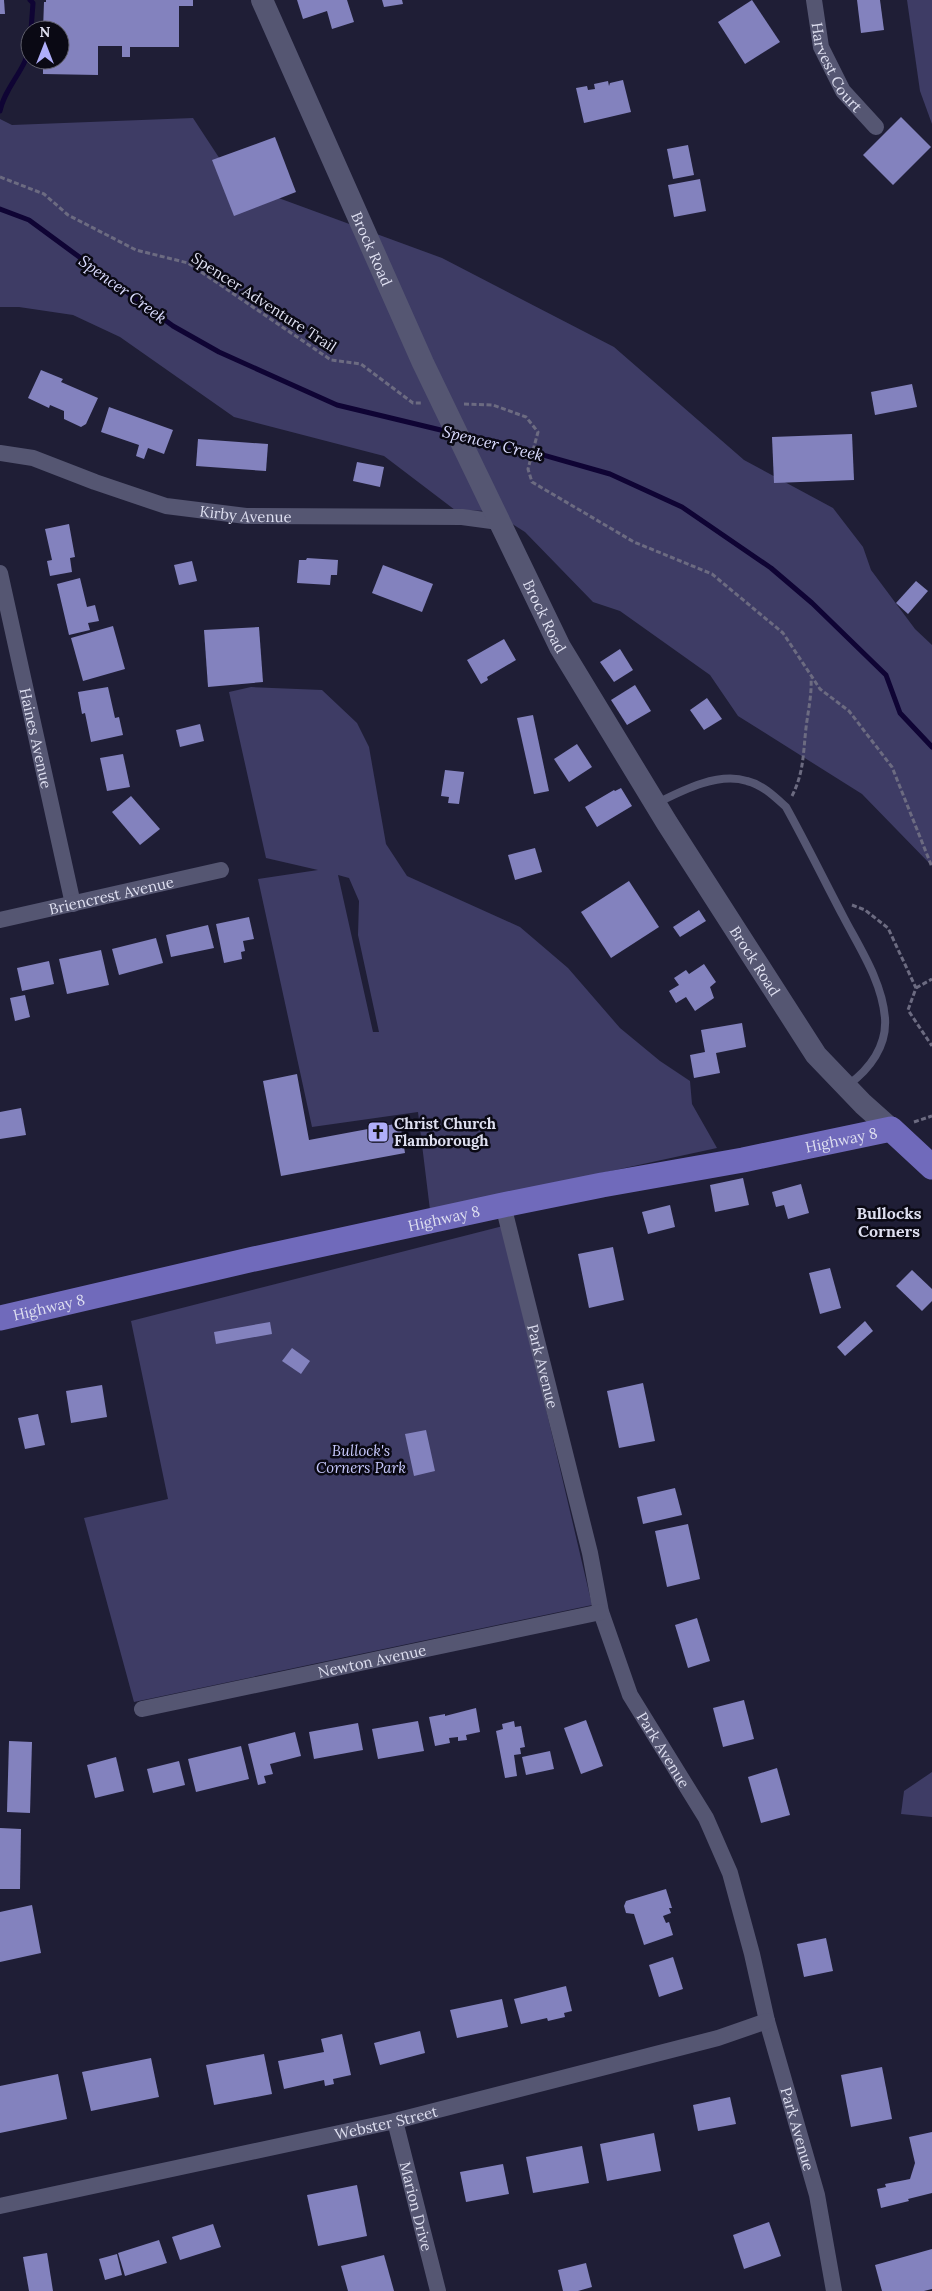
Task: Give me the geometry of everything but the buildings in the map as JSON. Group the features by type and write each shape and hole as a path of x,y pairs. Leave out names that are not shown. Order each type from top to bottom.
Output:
{"main road":[{"name":"Brock Road","path":"262,0 423,363 560,647 656,804 816,1055 932,1167"},
{"name":"Highway 8","path":"0,1318 254,1259 504,1205 602,1185 743,1160 891,1129"}],"street":[{"name":"Harvest Court","path":"814,0 821,46 843,91 876,127"},
{"name":"Kirby Avenue","path":"0,453 33,458 95,482 166,506 246,516 462,517 499,522"},
{"name":"Haines Avenue","path":"0,573 73,904"},
{"name":"Briencrest Avenue","path":"0,920 221,870"},
{"name":"Park Avenue","path":"504,1205 590,1553 601,1612 630,1695 706,1818 730,1873 752,1954 767,2021 817,2195 834,2291"},
{"name":"Newton Avenue","path":"142,1709 601,1612"},
{"name":"Webster Street","path":"0,2206 395,2121 718,2038 767,2021"},
{"name":"Marion Drive","path":"395,2121 438,2291"}],"lane":[{"path":"656,804 690,787 724,780 747,780 771,792 786,807 859,947 879,991 885,1018 884,1036 876,1058 862,1076 846,1086"}],"path":[{"name":"Spencer Adventure Trail","path":"0,177 44,194 68,214 136,250 188,263 331,360 361,364 413,403 430,403"},
{"path":"457,404 493,405 526,417 538,432 528,469 532,482 634,542 712,574 783,633 820,689 849,711 892,767 932,867"},
{"path":"786,807 799,782 803,766 803,751 812,693 811,677"},
{"path":"833,898 865,910 888,928 916,988"},
{"path":"932,979 916,988 908,1010 932,1046"}],"green space":[{"path":"907,0 932,0 932,124 920,91"},
{"path":"193,118 235,182 442,258 614,347 744,460 833,508 863,547 871,570 915,629 932,645 932,866 862,794 738,716 710,675 620,611 593,602 525,532 492,511 455,510 384,456 234,417 120,337 73,315 19,307 0,307 0,119 12,125"},
{"path":"251,687 322,690 357,723 369,747 386,844 407,876 520,927 568,968 620,1028 660,1061 690,1081 692,1104 717,1148 430,1210 418,1112 312,1127 258,879 318,870 266,858 229,692","holes":["338,875 349,878 359,901 358,935 379,1032 373,1032"]},
{"name":"Bullock's Corners Park","path":"503,1226 592,1605 134,1702 84,1518 168,1499 131,1321"},
{"path":"932,1772 932,1817 901,1814 904,1791"}],"waterway":[{"path":"30,0 33,3 32,20"},
{"path":"0,111 7,93 20,70"},
{"name":"Spencer Creek","path":"0,209 29,220 173,326 219,352 337,405 449,432"},
{"name":"Spencer Creek","path":"464,435 501,443 610,474 682,507 771,568 812,603 886,675 900,713 932,747"}],"place":[{"name":"Christ Church Flamborough","path":"378,1132"}],"district":[{"name":"Bullocks Corners","path":"889,1222"}]}
